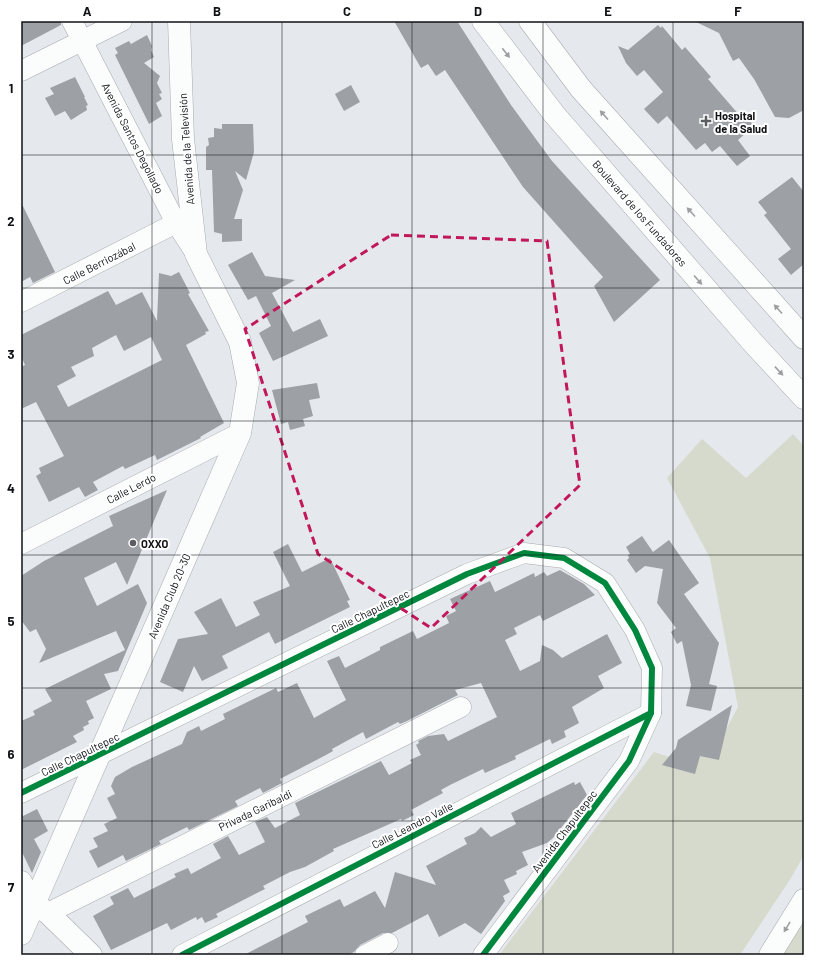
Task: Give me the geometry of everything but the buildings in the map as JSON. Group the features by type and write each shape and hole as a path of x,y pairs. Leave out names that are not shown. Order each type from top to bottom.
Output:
{"main road":[{"name":"Avenida de la Televisión","path":"180,21 183,139 196,254"},
{"name":"Boulevard de los Fundadores","path":"483,21 554,114 754,344 804,398"},
{"path":"530,21 581,89 804,338"},
{"name":"Avenida Club 20-30","path":"21,934 41,909 101,754 240,433 248,383 240,342 196,254"},
{"path":"21,882 41,909 90,955"},
{"path":"770,955 804,900"}],"street":[{"name":"Avenida Santos Degollado","path":"72,21 176,223 196,254"},
{"path":"21,71 122,21"},
{"name":"Calle Berriozábal","path":"21,302 176,223"},
{"name":"Calle Lerdo","path":"21,544 240,433"},
{"name":"Calle Chapultepec","path":"21,794 467,574 524,553 564,558 605,583 635,630 652,668 652,713"},
{"name":"Privada Garibaldi","path":"41,909 461,707"},
{"name":"Calle Leandro Valle","path":"182,955 652,713"},
{"name":"Avenida Chapultepec","path":"483,955 629,761 652,713"},
{"path":"365,955 388,943"}],"highlighted area":[{"path":"391,235 547,241 580,485 431,628 318,554 245,329"}],"shaded area":[{"path":"793,434 804,446 804,855 791,878 740,955 499,955 654,752 682,761 717,746 738,707 710,558 667,478 702,439 746,478"},
{"path":"804,922 804,955 782,955"}],"cycle path":[{"path":"21,793 467,574 524,553 564,558 605,583 635,630 652,668 651,713 629,761 483,955"},
{"path":"182,955 651,713"}],"place":[{"name":"Hospital de la Salud","path":"706,121"},
{"name":"OXXO","path":"133,543"}]}
